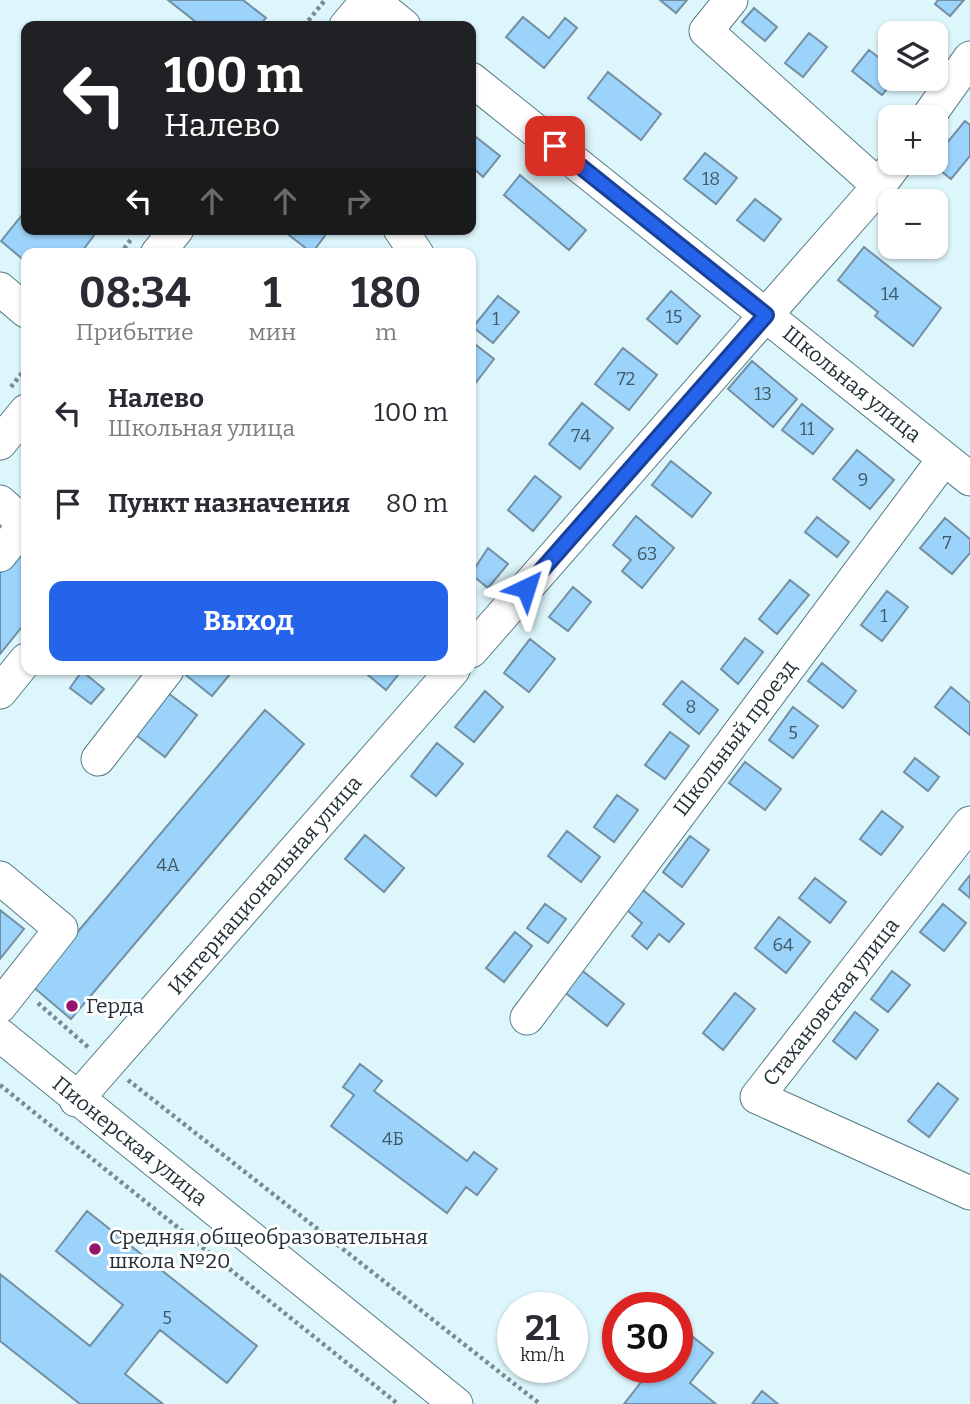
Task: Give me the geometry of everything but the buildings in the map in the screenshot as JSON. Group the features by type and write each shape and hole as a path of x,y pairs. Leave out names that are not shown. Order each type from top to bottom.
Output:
{"street":[{"path":"351,21 370,0 397,21"},
{"path":"731,0 706,31 878,166"},
{"path":"937,105 968,64"},
{"name":"Школьная улица","path":"476,83 970,479"},
{"path":"476,644 887,175"},
{"path":"0,289 21,306"},
{"path":"0,443 21,417"},
{"name":"Школьный проезд","path":"527,1018 944,459"},
{"path":"0,502 21,521"},
{"path":"0,555 21,531"},
{"path":"0,692 21,666"},
{"path":"98,759 163,675"},
{"name":"Интернациональная улица","path":"76,1100 449,675"},
{"name":"Стахановская улица","path":"970,823 757,1097 970,1194"},
{"path":"0,878 61,929 9,995"},
{"name":"Пионерская улица","path":"0,1035 76,1100 456,1404"}],"path":[{"path":"308,21 325,0"},
{"path":"9,995 107,1064 540,1404"},
{"path":"0,1085 395,1403"}],"place":[{"name":"Герда","path":"72,1006"},
{"name":"Средняя общеобразовательная школа №20","path":"95,1249"}],"route":[{"path":"526,588 766,315 555,146"}]}
